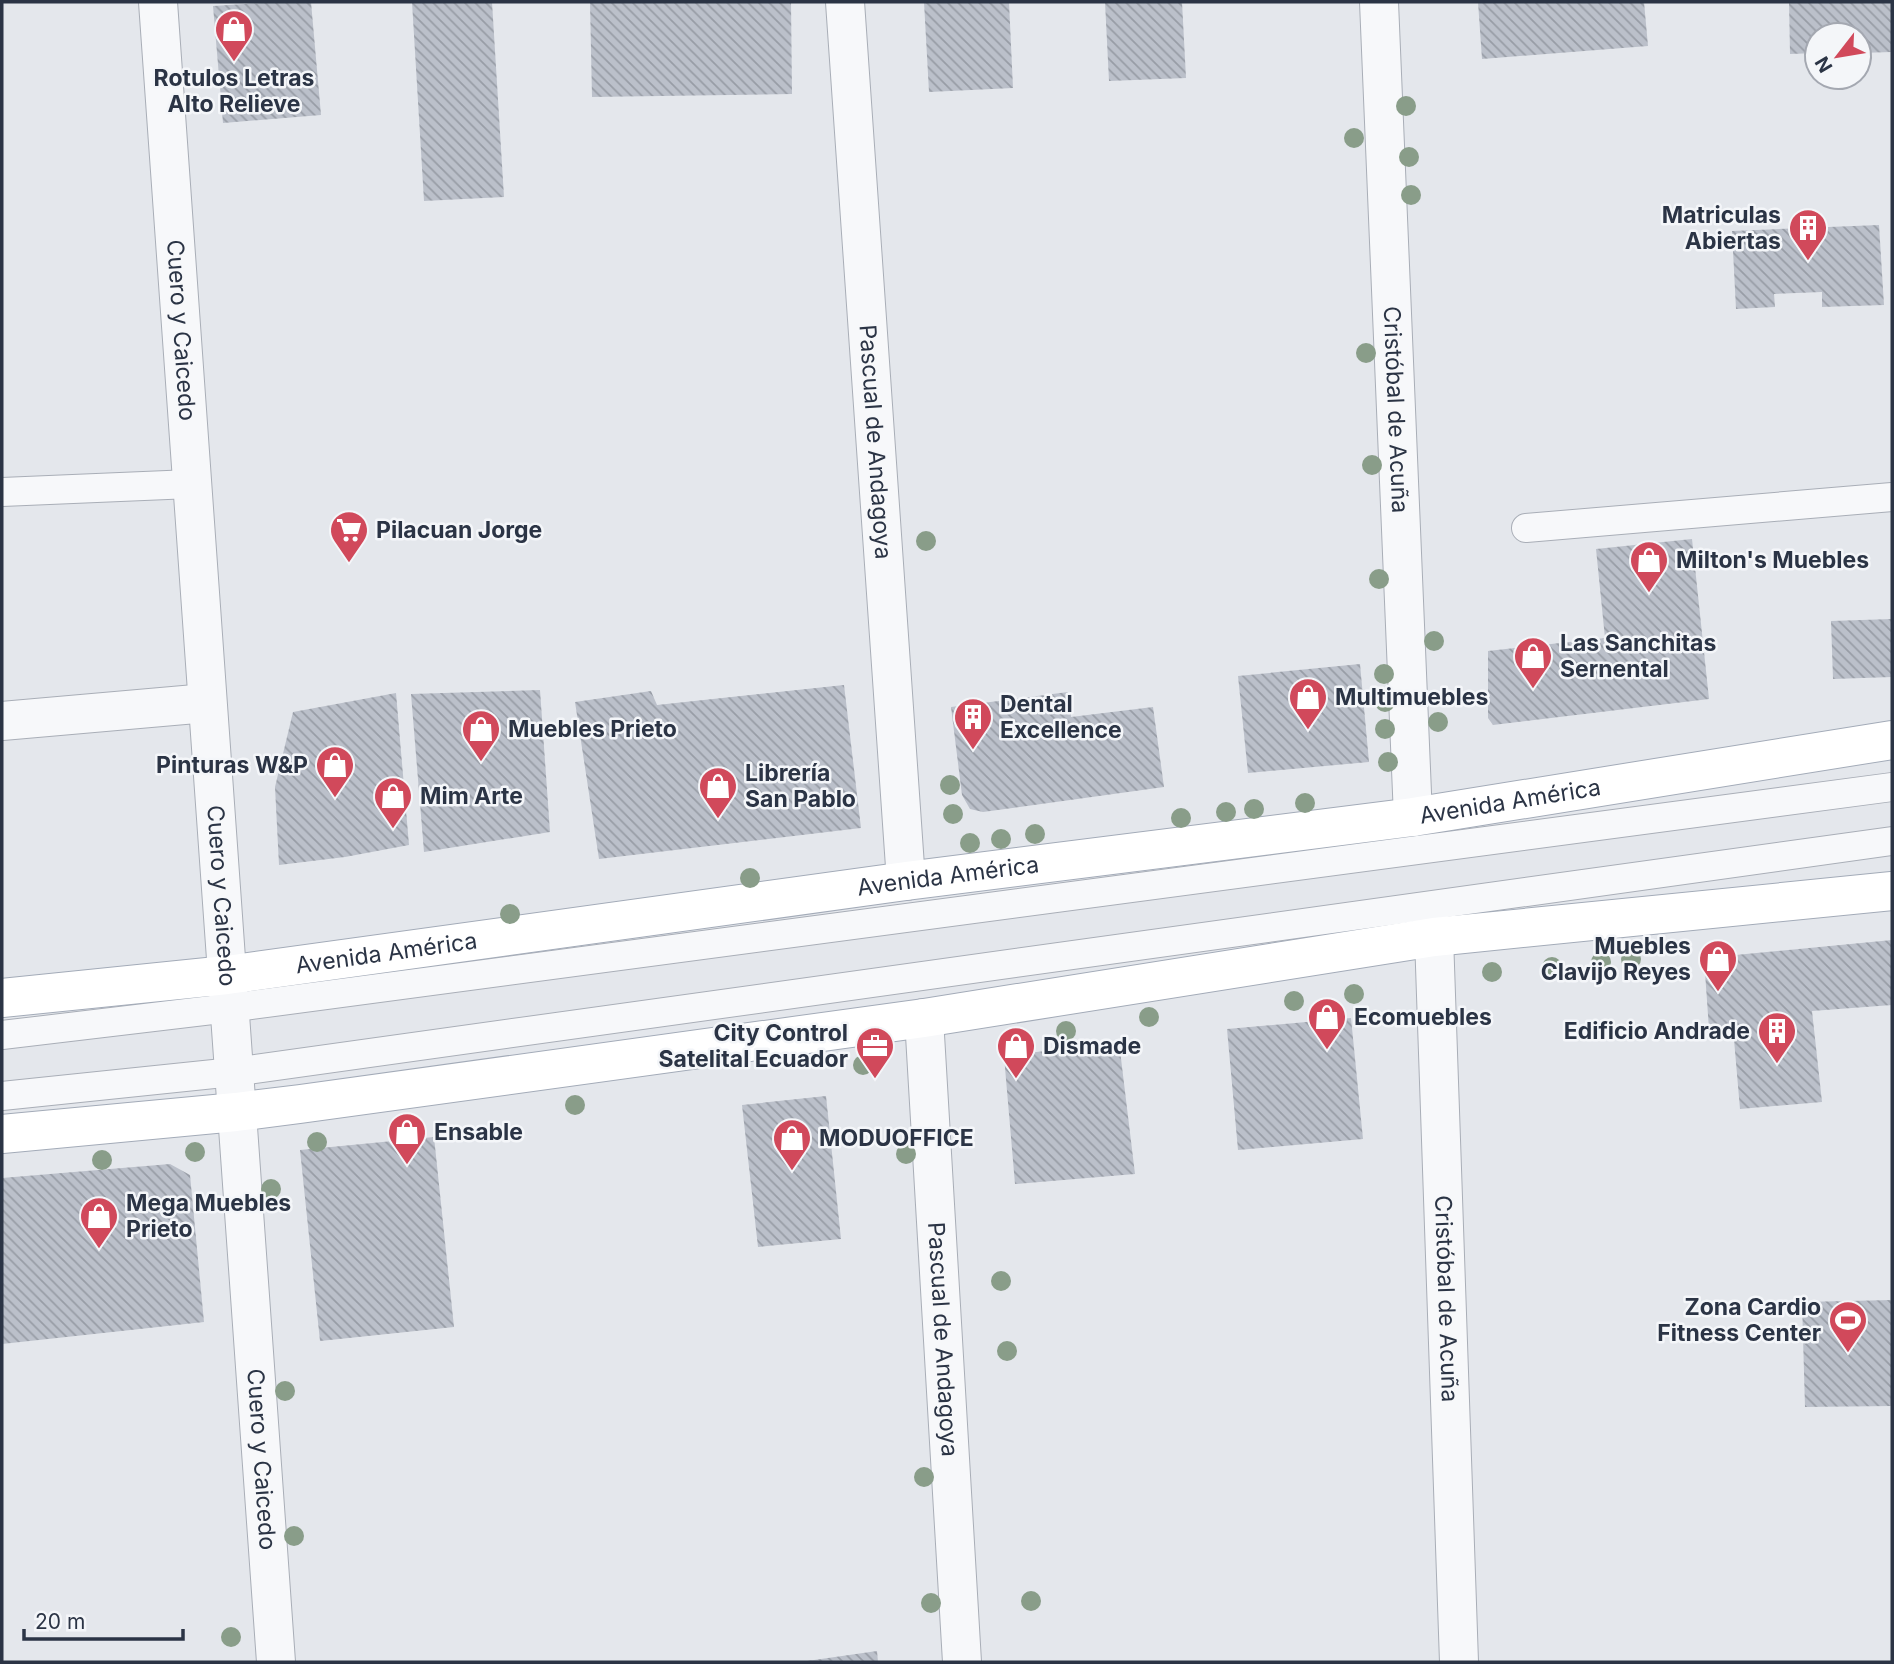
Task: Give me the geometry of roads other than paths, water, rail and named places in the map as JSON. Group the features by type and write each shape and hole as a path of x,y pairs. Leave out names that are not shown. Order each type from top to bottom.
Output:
{"main road":[{"name":"Avenida América","path":"2,998 228,991 906,881 1413,817 1892,740"},
{"path":"2,1134 236,1112 924,1017 1434,937 1892,891"}],"street":[{"name":"Cuero y Caicedo","path":"158,2 276,1662"},
{"name":"Pascual de Andagoya","path":"845,2 906,881"},
{"name":"Cristóbal de Acuña","path":"1379,2 1413,817"},
{"path":"2,721 207,703"},
{"name":"Cristóbal de Acuña","path":"1434,937 1459,1662"},
{"name":"Pascual de Andagoya","path":"924,1017 962,1662"}],"lane":[{"path":"2,492 191,484"},
{"path":"1526,528 1892,497"},
{"path":"2,1035 228,991 1892,787"},
{"path":"2,1096 233,1072 1892,841"}],"place":[{"name":"Rotulos Letras Alto Relieve","path":"234,63"},
{"name":"Matriculas Abiertas","path":"1808,262"},
{"name":"Pilacuan Jorge","path":"349,564"},
{"name":"Milton's Muebles","path":"1649,594"},
{"name":"Las Sanchitas Sernental","path":"1533,690"},
{"name":"Multimuebles","path":"1308,731"},
{"name":"Dental Excellence","path":"973,751"},
{"name":"Muebles Prieto","path":"481,763"},
{"name":"Pinturas W&P","path":"335,799"},
{"name":"Librería San Pablo","path":"718,820"},
{"name":"Mim Arte","path":"393,830"},
{"name":"Muebles Clavijo Reyes","path":"1718,993"},
{"name":"Ecomuebles","path":"1327,1051"},
{"name":"Edificio Andrade","path":"1777,1065"},
{"name":"City Control Satelital Ecuador","path":"875,1080"},
{"name":"Dismade","path":"1016,1080"},
{"name":"Ensable","path":"407,1166"},
{"name":"MODUOFFICE","path":"792,1172"},
{"name":"Mega Muebles Prieto","path":"99,1250"},
{"name":"Zona Cardio Fitness Center","path":"1848,1354"}]}
